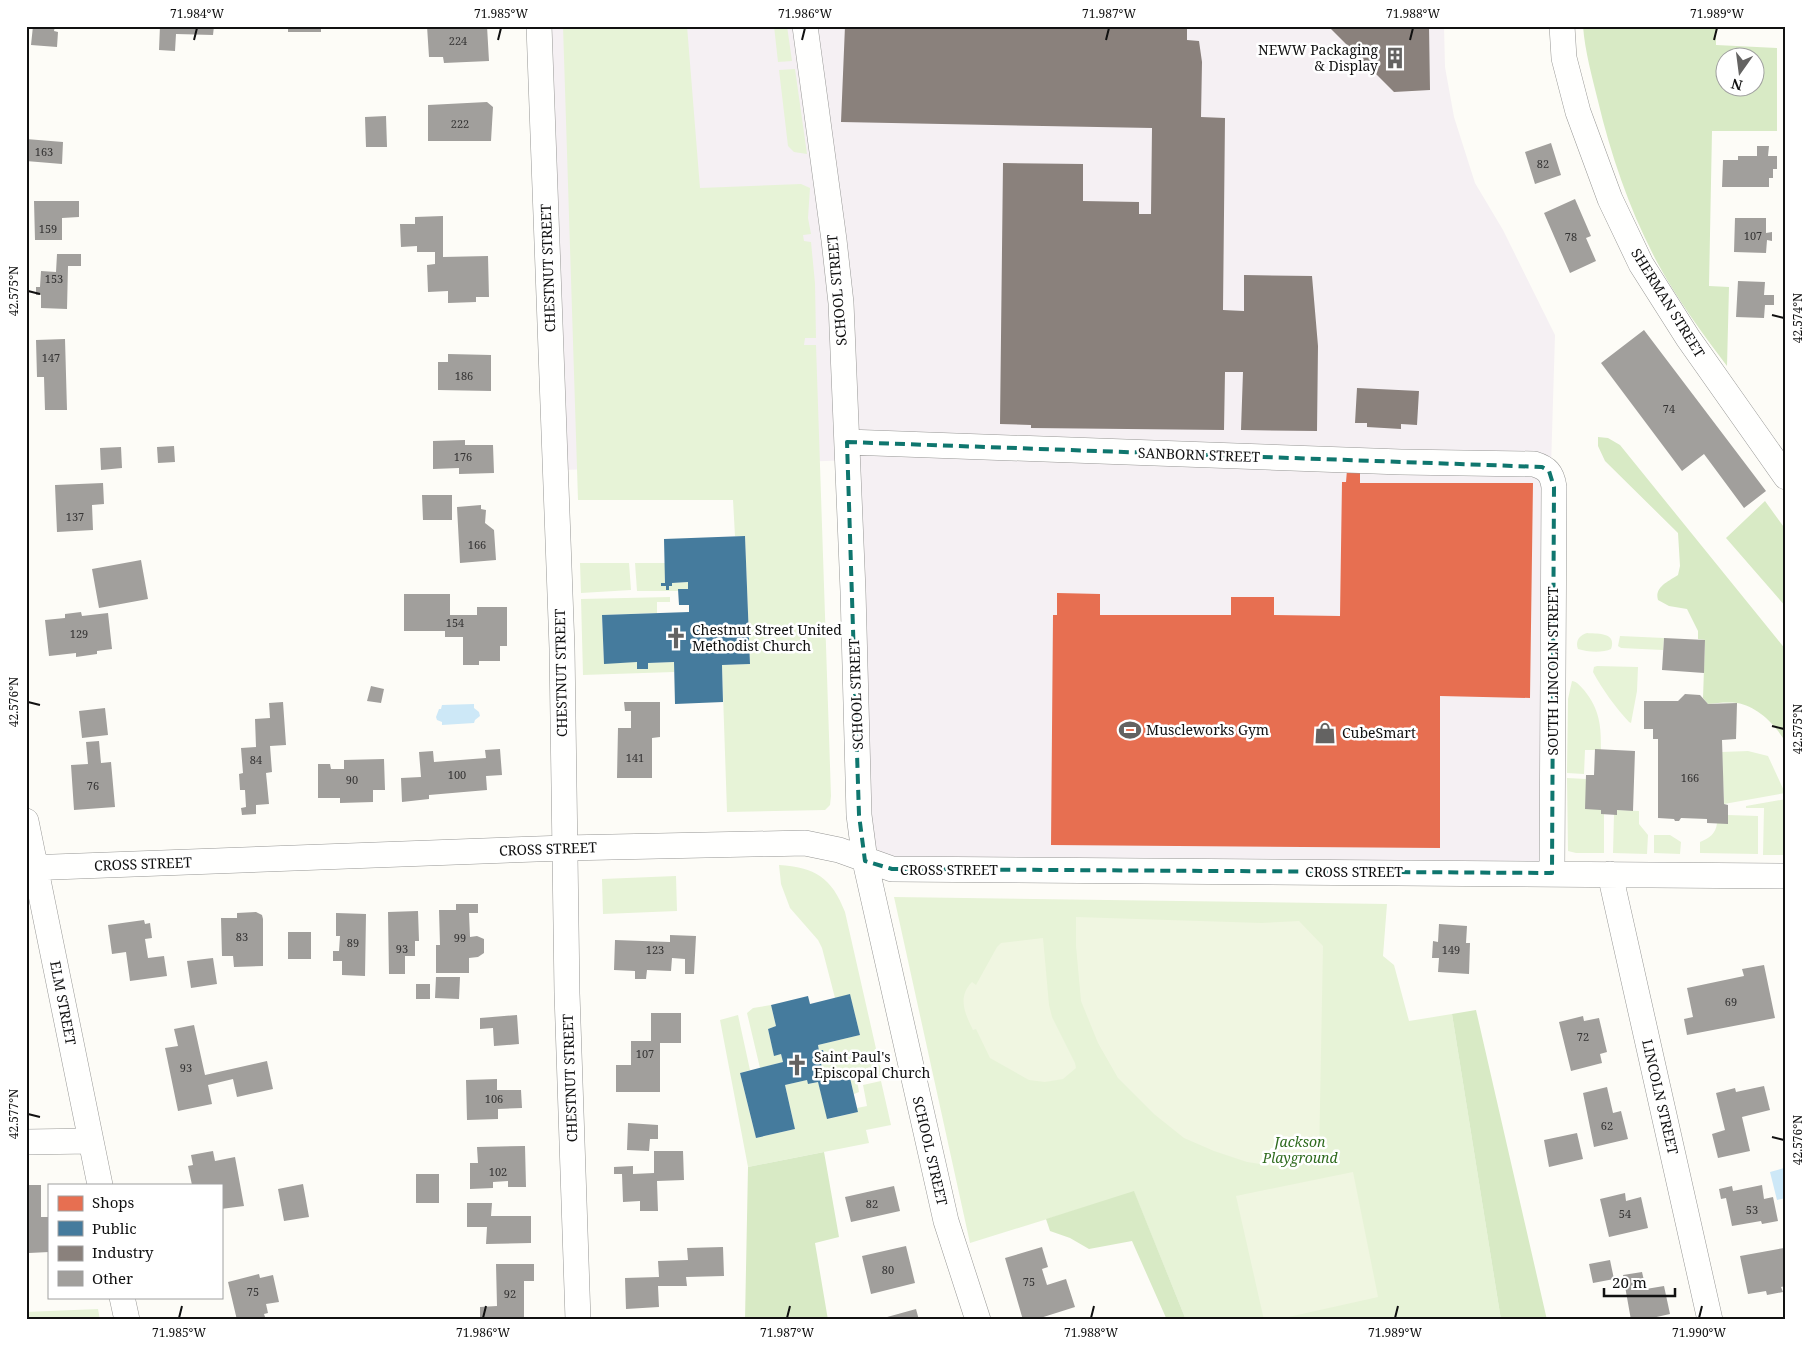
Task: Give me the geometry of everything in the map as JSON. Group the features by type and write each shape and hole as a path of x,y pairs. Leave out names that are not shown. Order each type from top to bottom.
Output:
{"street":[{"name":"CHESTNUT STREET","path":"539,26 562,648 567,1012 578,1320"},
{"name":"SCHOOL STREET","path":"805,26 840,294 847,442 859,815 865,861 946,1221 978,1320"},
{"name":"SHERMAN STREET","path":"1562,26 1564,58 1578,112 1610,199 1641,264 1688,338 1786,477"},
{"name":"SANBORN STREET","path":"847,442 1401,462 1534,464 1549,471"},
{"name":"SOUTH LINCOLN STREET","path":"1549,471 1553,478 1554,487 1552,873"},
{"name":"ELM STREET","path":"26,821 31,868 100,1184"},
{"name":"CROSS STREET","path":"31,868 565,848 805,843 839,850 865,861 892,869 1786,876"},
{"name":"LINCOLN STREET","path":"1610,874 1710,1320"},
{"path":"26,1142 91,1141"},
{"path":"122,1298 127,1320"}],"highlighted area":[{"path":"847,442 1542,467 1549,471 1554,487 1552,873 892,869 865,861 859,815"}],"shaded area":[{"path":"549,26 1444,26 1445,67 1454,117 1475,183 1503,230 1555,335 1539,864 892,857 881,853 874,846 870,829 854,460 563,470"}],"green space":[{"path":"563,26 687,26 700,188 801,184 810,188 808,218 811,234 803,235 804,241 811,242 815,283 816,338 805,338 804,345 816,345 831,796 830,805 825,810 727,812 722,665 750,664 745,536 735,536 733,500 578,500"},
{"path":"774,26 787,26 792,61 778,62"},
{"path":"1583,26 1716,26 1716,45 1777,48 1777,131 1712,131 1709,286 1729,287 1727,366 1673,289 1647,243 1622,183 1603,122 1587,55"},
{"path":"795,69 807,154 794,152 788,146 779,70"},
{"path":"1598,437 1608,438 1620,445 1786,650 1786,743 1771,723 1752,708 1737,703 1708,704 1703,698 1705,640 1698,639 1698,631 1687,609 1669,606 1658,600 1657,595 1660,588 1678,575 1680,566 1678,533 1605,461 1598,446"},
{"path":"1765,501 1786,530 1786,607 1726,538"},
{"path":"580,563 629,563 631,590 581,593"},
{"path":"635,563 665,563 665,583 661,583 661,586 666,586 666,590 669,590 669,586 672,583 688,582 688,589 679,589 678,591 637,591"},
{"path":"670,597 670,602 657,602 657,613 602,615 604,663 637,662 637,669 648,669 648,663 674,662 674,672 583,675 581,599"},
{"path":"1587,633 1601,634 1609,637 1612,643 1611,649 1595,652 1578,649 1578,639"},
{"path":"1620,636 1664,638 1663,650 1621,648 1618,646"},
{"path":"1594,667 1638,667 1637,691 1631,723 1614,705 1593,672"},
{"path":"1572,681 1579,684 1589,697 1600,725 1601,750 1585,750 1584,774 1567,773 1568,699"},
{"path":"1748,751 1768,756 1785,793 1724,804 1722,752"},
{"path":"1567,778 1586,779 1601,810 1601,814 1604,814 1604,853 1576,853 1568,851"},
{"path":"1786,799 1786,855 1763,855 1764,808 1746,808 1746,806"},
{"path":"1617,810 1639,811 1639,824 1648,835 1647,854 1613,853 1614,814 1617,814"},
{"path":"1728,815 1758,816 1758,854 1700,853 1700,842 1712,835 1717,823"},
{"path":"1654,835 1670,835 1681,842 1680,854 1654,853"},
{"path":"779,865 803,868 821,876 840,900 845,912 882,1075 857,1080 859,1092 854,1094 850,1079 845,1079 844,1076 825,1080 819,1055 824,1054 823,1050 819,1051 818,1045 860,1035 850,995 835,998 822,948 818,940 790,908 781,884"},
{"path":"676,876 677,911 603,914 602,879"},
{"name":"Jackson Playground","path":"894,897 1387,904 1383,956 1394,965 1409,1021 1452,1014 1501,1320 1186,1320 1134,1192 970,1243"},
{"path":"1076,917 1261,923 1299,921 1323,946 1319,1159 1297,1166 1280,1167 1247,1162 1184,1138 1154,1114 1118,1078 1098,1043 1081,1001 1076,946"},
{"path":"1043,938 1049,1005 1052,1017 1076,1068 1063,1079 1045,1082 1029,1080 990,1058 976,1029 973,1030 970,1024 964,1006 967,988 972,982 976,985 1001,943"},
{"path":"771,1005 776,1026 768,1029 774,1055 781,1054 783,1062 760,1068 747,1013 753,1008"},
{"path":"1476,1010 1547,1320 1501,1320 1452,1014"},
{"path":"738,1015 750,1070 740,1073 756,1138 795,1129 785,1085 807,1080 809,1084 818,1082 828,1119 858,1112 857,1108 867,1106 863,1085 881,1081 891,1125 866,1130 869,1143 748,1167 720,1020"},
{"path":"824,1152 839,1237 815,1243 828,1320 745,1320 748,1167"},
{"path":"1353,1172 1378,1297 1275,1320 1264,1320 1236,1196"},
{"path":"1134,1191 1186,1320 1167,1320 1132,1241 1089,1249 1070,1238 1050,1231 1046,1219"},
{"path":"98,1309 100,1320 26,1320 26,1312"}],"water":[{"path":"474,704 474,708 479,712 480,716 474,723 442,725 442,722 437,720 436,717 442,705"},
{"path":"1784,1168 1786,1198 1777,1200 1770,1172"}],"building: Shops":[{"path":"1347,470 1360,470 1360,483 1533,483 1530,698 1440,696 1440,848 1051,845 1053,615 1057,615 1057,593 1100,594 1100,615 1231,615 1231,597 1274,597 1274,615 1340,616 1342,482 1346,482"}],"building: Public":[{"name":"Chestnut Street United Methodist Church","path":"745,536 750,664 722,665 723,702 675,704 674,662 648,663 648,669 637,669 637,662 604,664 602,615 689,612 689,605 679,605 678,589 688,589 688,582 672,583 672,586 669,586 669,590 666,590 666,586 661,586 661,583 665,583 664,539"},
{"name":"Saint Paul's Episcopal Church","path":"850,994 860,1035 818,1045 819,1051 823,1050 824,1054 819,1055 825,1080 844,1076 845,1079 850,1078 858,1112 827,1119 818,1082 808,1084 807,1080 785,1085 795,1129 756,1138 740,1073 783,1062 781,1054 774,1056 768,1029 776,1026 771,1005 808,996 810,1004"}],"building: Industry":[{"path":"845,26 1187,26 1187,40 1199,41 1202,62 1201,117 1225,118 1223,310 1244,311 1244,275 1312,276 1318,346 1317,431 1241,430 1243,372 1225,372 1224,430 1031,428 1031,425 1000,424 1003,163 1083,164 1083,201 1139,202 1139,214 1151,214 1152,128 841,122"},
{"name":"NEWW Packaging & Display","path":"1328,26 1429,26 1430,90 1394,92"},
{"path":"1357,388 1419,391 1417,425 1401,424 1401,429 1367,427 1367,423 1355,423"}],"building: Other":[{"path":"33,26 55,26 54,31 58,32 57,47 31,45"},
{"path":"160,26 214,26 213,35 176,34 175,51 159,50"},
{"path":"288,26 321,26 321,32 288,32"},
{"path":"427,26 487,26 489,61 444,63 443,57 429,57"},
{"path":"487,102 493,107 491,141 428,141 428,105"},
{"path":"386,116 387,147 366,147 365,117"},
{"path":"26,139 63,142 62,164 26,161"},
{"path":"1551,143 1561,175 1535,184 1525,152"},
{"path":"1757,146 1769,146 1768,156 1777,156 1777,169 1773,169 1773,178 1769,178 1769,187 1722,187 1723,160 1738,160 1738,156 1757,156"},
{"path":"1575,199 1591,236 1586,238 1596,261 1570,273 1544,213"},
{"path":"34,201 79,201 79,217 62,218 62,240 35,240"},
{"path":"443,216 443,257 488,256 489,297 476,297 476,302 448,303 448,291 428,292 427,265 435,264 435,252 417,252 417,246 401,247 400,224 415,224 415,217"},
{"path":"1735,218 1766,218 1766,233 1772,232 1772,241 1767,240 1766,253 1734,252"},
{"path":"57,254 81,254 81,266 68,266 67,309 41,308 41,295 36,295 36,287 40,287 41,271 56,272"},
{"path":"1738,281 1765,282 1764,295 1774,295 1774,305 1765,305 1764,318 1736,317"},
{"path":"1644,330 1766,491 1744,508 1704,454 1682,471 1601,363"},
{"path":"65,339 67,410 45,410 44,377 37,377 36,340"},
{"path":"448,354 491,355 491,391 438,390 438,362 448,362"},
{"path":"465,440 465,445 493,445 494,473 459,474 459,468 433,469 433,441"},
{"path":"174,446 175,462 158,463 157,447"},
{"path":"121,447 122,468 101,470 100,448"},
{"path":"103,483 104,504 92,505 93,530 57,532 55,485"},
{"path":"422,495 452,495 452,520 423,520"},
{"path":"481,505 481,509 486,510 485,523 494,530 496,560 460,563 457,507"},
{"path":"141,560 148,599 99,608 92,569"},
{"path":"404,594 450,594 450,615 477,615 477,607 507,607 507,646 500,646 500,661 479,661 479,665 463,665 463,637 445,637 445,631 404,631"},
{"path":"81,612 82,616 108,613 112,649 97,651 97,654 76,657 76,653 49,656 45,620 65,618 65,614"},
{"path":"1664,638 1705,640 1704,673 1662,670"},
{"path":"371,686 384,689 381,703 367,701"},
{"path":"1685,694 1700,695 1708,704 1737,703 1736,739 1722,740 1724,804 1728,805 1728,824 1707,823 1707,819 1681,818 1679,821 1675,821 1674,819 1658,818 1658,739 1653,739 1653,729 1644,729 1644,701 1678,701"},
{"path":"283,702 286,745 270,746 272,772 266,773 269,804 256,805 256,814 242,815 241,808 246,807 245,790 240,790 239,774 243,773 241,748 256,747 255,719 270,718 269,703"},
{"path":"624,702 660,702 660,737 652,738 652,778 617,778 618,728 631,728 631,711 625,711"},
{"path":"105,708 108,735 82,738 79,711"},
{"path":"99,741 101,763 111,762 115,807 74,810 71,765 88,764 86,742"},
{"path":"500,749 502,775 486,776 487,790 429,795 429,799 402,802 401,778 421,777 419,752 433,751 434,762 486,758 485,750"},
{"path":"1595,749 1635,751 1633,811 1617,810 1617,815 1601,814 1601,810 1585,809 1586,775 1594,775"},
{"path":"384,759 385,790 373,790 373,802 340,803 340,798 318,798 318,764 330,764 331,769 344,769 344,760"},
{"path":"456,904 478,904 478,913 469,913 470,937 477,936 484,939 484,953 478,957 469,958 469,973 436,973 436,945 440,945 439,910 456,910"},
{"path":"418,911 419,941 415,941 415,956 405,956 405,974 389,974 388,912"},
{"path":"256,912 262,915 263,919 263,966 234,967 233,956 222,956 221,918 237,918 237,913"},
{"path":"336,913 366,914 365,976 342,975 342,961 333,961 333,951 339,951 340,936 336,936"},
{"path":"144,920 145,924 150,923 152,938 145,939 148,958 164,956 167,976 130,981 126,952 112,954 108,925"},
{"path":"1439,924 1467,926 1466,943 1470,943 1469,974 1438,972 1439,958 1432,958 1433,941 1438,942"},
{"path":"288,932 311,932 311,959 288,959"},
{"path":"670,935 696,936 694,974 685,974 685,959 672,958 671,971 647,970 646,979 635,979 635,971 614,970 615,940 670,942"},
{"path":"213,958 217,984 191,988 187,961"},
{"path":"1764,965 1775,1018 1687,1035 1684,1019 1693,1017 1687,988 1744,976 1742,969"},
{"path":"436,977 460,977 459,999 435,998"},
{"path":"416,984 430,984 430,999 416,999"},
{"path":"651,1013 681,1013 681,1043 660,1043 660,1092 616,1092 616,1065 631,1065 631,1041 651,1041"},
{"path":"517,1015 519,1044 494,1046 493,1028 480,1029 480,1018"},
{"path":"1583,1016 1584,1021 1599,1018 1607,1052 1600,1054 1602,1063 1571,1071 1559,1022"},
{"path":"194,1025 205,1075 267,1061 273,1089 237,1097 233,1079 208,1085 212,1104 178,1111 165,1048 178,1046 174,1029"},
{"path":"497,1079 497,1090 521,1090 522,1108 498,1109 498,1119 467,1120 466,1080"},
{"path":"1764,1086 1770,1110 1742,1117 1750,1151 1718,1158 1712,1134 1725,1130 1716,1093 1735,1088 1736,1092"},
{"path":"1607,1087 1613,1113 1621,1111 1628,1139 1594,1147 1583,1093"},
{"path":"628,1123 658,1125 658,1139 650,1139 649,1151 627,1150"},
{"path":"1577,1133 1583,1159 1549,1167 1544,1140"},
{"path":"525,1146 526,1187 508,1187 508,1181 493,1182 493,1188 470,1189 470,1163 478,1163 477,1147"},
{"path":"213,1151 215,1161 235,1157 244,1206 222,1209 222,1184 192,1184 188,1166 193,1165 191,1155"},
{"path":"654,1151 683,1151 684,1180 657,1181 658,1211 640,1211 640,1201 623,1202 622,1174 614,1174 614,1167 633,1166 633,1174 654,1173"},
{"path":"416,1174 439,1174 439,1203 416,1203"},
{"path":"303,1184 309,1217 284,1221 278,1189"},
{"path":"26,1185 41,1185 41,1217 48,1217 48,1252 29,1253 29,1227 26,1227"},
{"path":"1762,1185 1764,1199 1773,1197 1778,1221 1762,1224 1761,1221 1732,1226 1726,1198 1721,1199 1719,1189 1732,1186 1733,1191"},
{"path":"894,1186 900,1211 851,1222 845,1197"},
{"path":"1625,1193 1626,1201 1641,1197 1648,1228 1609,1237 1600,1199"},
{"path":"467,1203 492,1203 491,1216 531,1216 531,1243 486,1244 487,1227 467,1227"},
{"path":"906,1246 915,1283 871,1294 862,1256"},
{"path":"723,1247 724,1276 686,1277 687,1286 658,1286 659,1307 626,1309 625,1278 659,1277 658,1261 688,1260 687,1248"},
{"path":"1042,1247 1048,1267 1042,1269 1047,1285 1066,1279 1075,1307 1034,1320 1023,1320 1005,1258"},
{"path":"1784,1248 1786,1286 1781,1287 1783,1292 1767,1295 1766,1291 1748,1294 1740,1256"},
{"path":"1610,1260 1614,1279 1593,1283 1589,1264"},
{"path":"496,1264 534,1264 534,1281 524,1281 524,1317 480,1317 480,1307 497,1306"},
{"path":"1642,1272 1646,1289 1664,1286 1670,1314 1643,1320 1631,1320 1623,1275"},
{"path":"259,1274 260,1278 273,1275 279,1302 266,1304 268,1313 264,1314 266,1320 237,1320 228,1282"},
{"path":"916,1309 919,1320 880,1320 880,1319"}],"place":[{"name":"NEWW Packaging & Display","path":"1395,58"},
{"name":"Chestnut Street United Methodist Church","path":"676,638"},
{"name":"Muscleworks Gym","path":"1130,730"},
{"name":"CubeSmart","path":"1325,733"},
{"name":"Saint Paul's Episcopal Church","path":"797,1065"}]}
